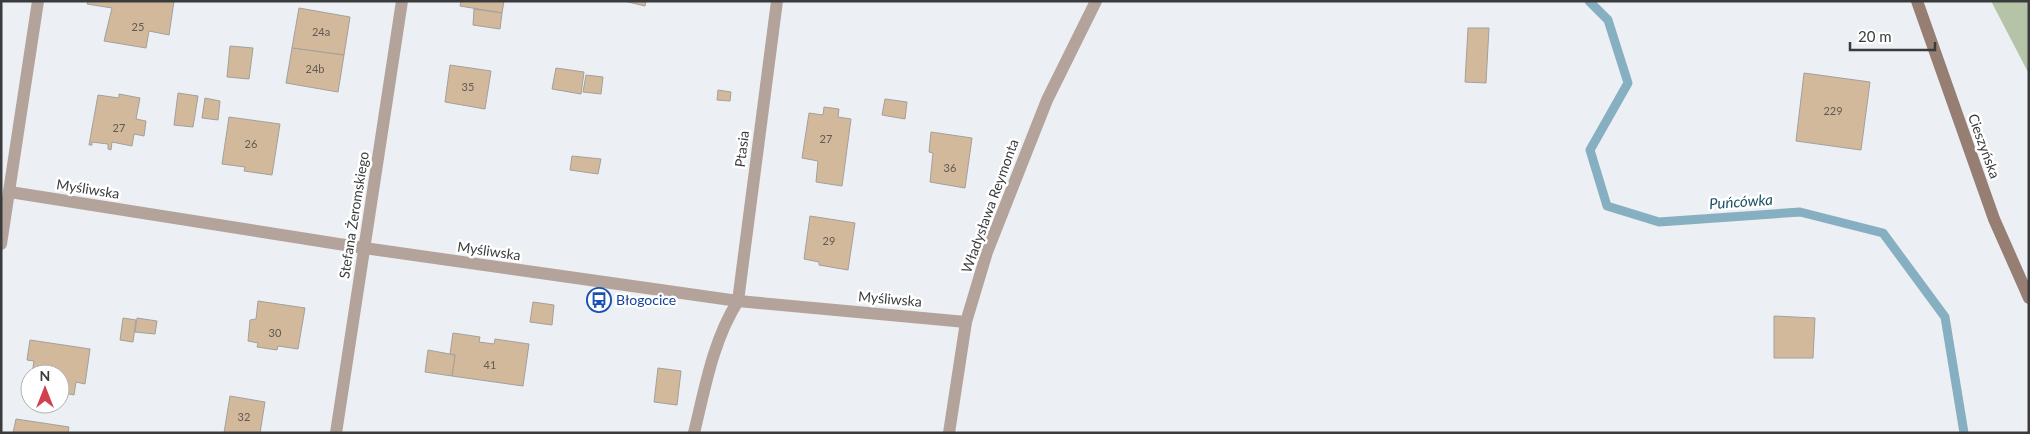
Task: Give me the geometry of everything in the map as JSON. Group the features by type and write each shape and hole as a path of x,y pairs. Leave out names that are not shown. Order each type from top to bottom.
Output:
{"street":[{"path":"1,244 38,1"},
{"name":"Stefana Żeromskiego","path":"336,433 402,1"},
{"name":"Ptasia","path":"738,301 777,1"},
{"name":"Władysława Reymonta","path":"949,433 966,322 987,252 1047,100 1096,1"},
{"name":"Cieszyńska","path":"1917,1 1994,219 2029,298"},
{"name":"Myśliwska","path":"10,192 364,248 738,301 966,322"},
{"path":"694,433 714,353 730,314 738,301"}],"green space":[{"path":"1991,1 2029,1 2029,74"}],"building":[{"path":"88,1 174,1 169,35 149,31 146,48 104,41 112,8 87,4"},
{"path":"461,1 504,1 502,13 460,6"},
{"path":"624,1 646,1 645,6"},
{"path":"299,8 350,17 344,55 292,48"},
{"path":"474,9 502,13 500,29 473,25"},
{"path":"1468,28 1489,28 1486,83 1465,82"},
{"path":"230,46 253,48 249,79 227,77"},
{"path":"292,48 344,55 338,92 286,83"},
{"path":"450,65 491,71 485,109 445,102"},
{"path":"556,68 584,72 581,94 552,89"},
{"path":"1804,73 1870,82 1861,150 1796,141"},
{"path":"586,75 603,77 601,94 583,92"},
{"path":"718,90 731,92 730,101 717,100"},
{"path":"178,93 198,96 193,127 174,125"},
{"path":"119,94 140,98 136,119 146,121 144,136 134,134 132,146 112,142 111,150 108,149 108,144 92,142 92,145 89,145 98,95 119,98"},
{"path":"205,98 220,101 218,120 202,118"},
{"path":"885,99 907,102 905,119 882,115"},
{"path":"824,107 839,109 838,117 851,119 842,186 816,182 818,161 802,158 809,113 823,115"},
{"path":"229,117 280,124 272,175 244,171 245,167 222,164"},
{"path":"931,132 972,138 965,188 930,182 933,153 929,152"},
{"path":"572,156 601,159 598,174 570,170"},
{"path":"810,216 855,223 848,270 819,265 819,262 804,259"},
{"path":"258,301 305,308 298,349 278,346 277,350 257,347 258,343 248,341 250,320 256,319"},
{"path":"533,302 554,305 552,325 530,322"},
{"path":"1774,316 1815,318 1813,358 1774,358"},
{"path":"123,318 136,320 133,342 120,340"},
{"path":"137,318 157,321 155,334 135,332"},
{"path":"453,333 480,337 479,342 494,344 495,339 529,344 523,386 452,376 455,355 450,354"},
{"path":"30,340 90,349 85,384 76,382 74,395 70,394 70,364 34,364 34,361 27,360"},
{"path":"428,350 455,355 452,376 425,372"},
{"path":"658,368 681,371 677,405 654,402"},
{"path":"230,396 265,402 260,433 224,433"},
{"path":"16,419 69,427 68,433 13,433"}],"waterway":[{"name":"Puńcówka","path":"1589,1 1608,20 1628,83 1590,150 1607,206 1659,222 1800,212 1883,233 1945,317 1964,433"}],"place":[{"name":"Błogocice","path":"599,300"}]}
